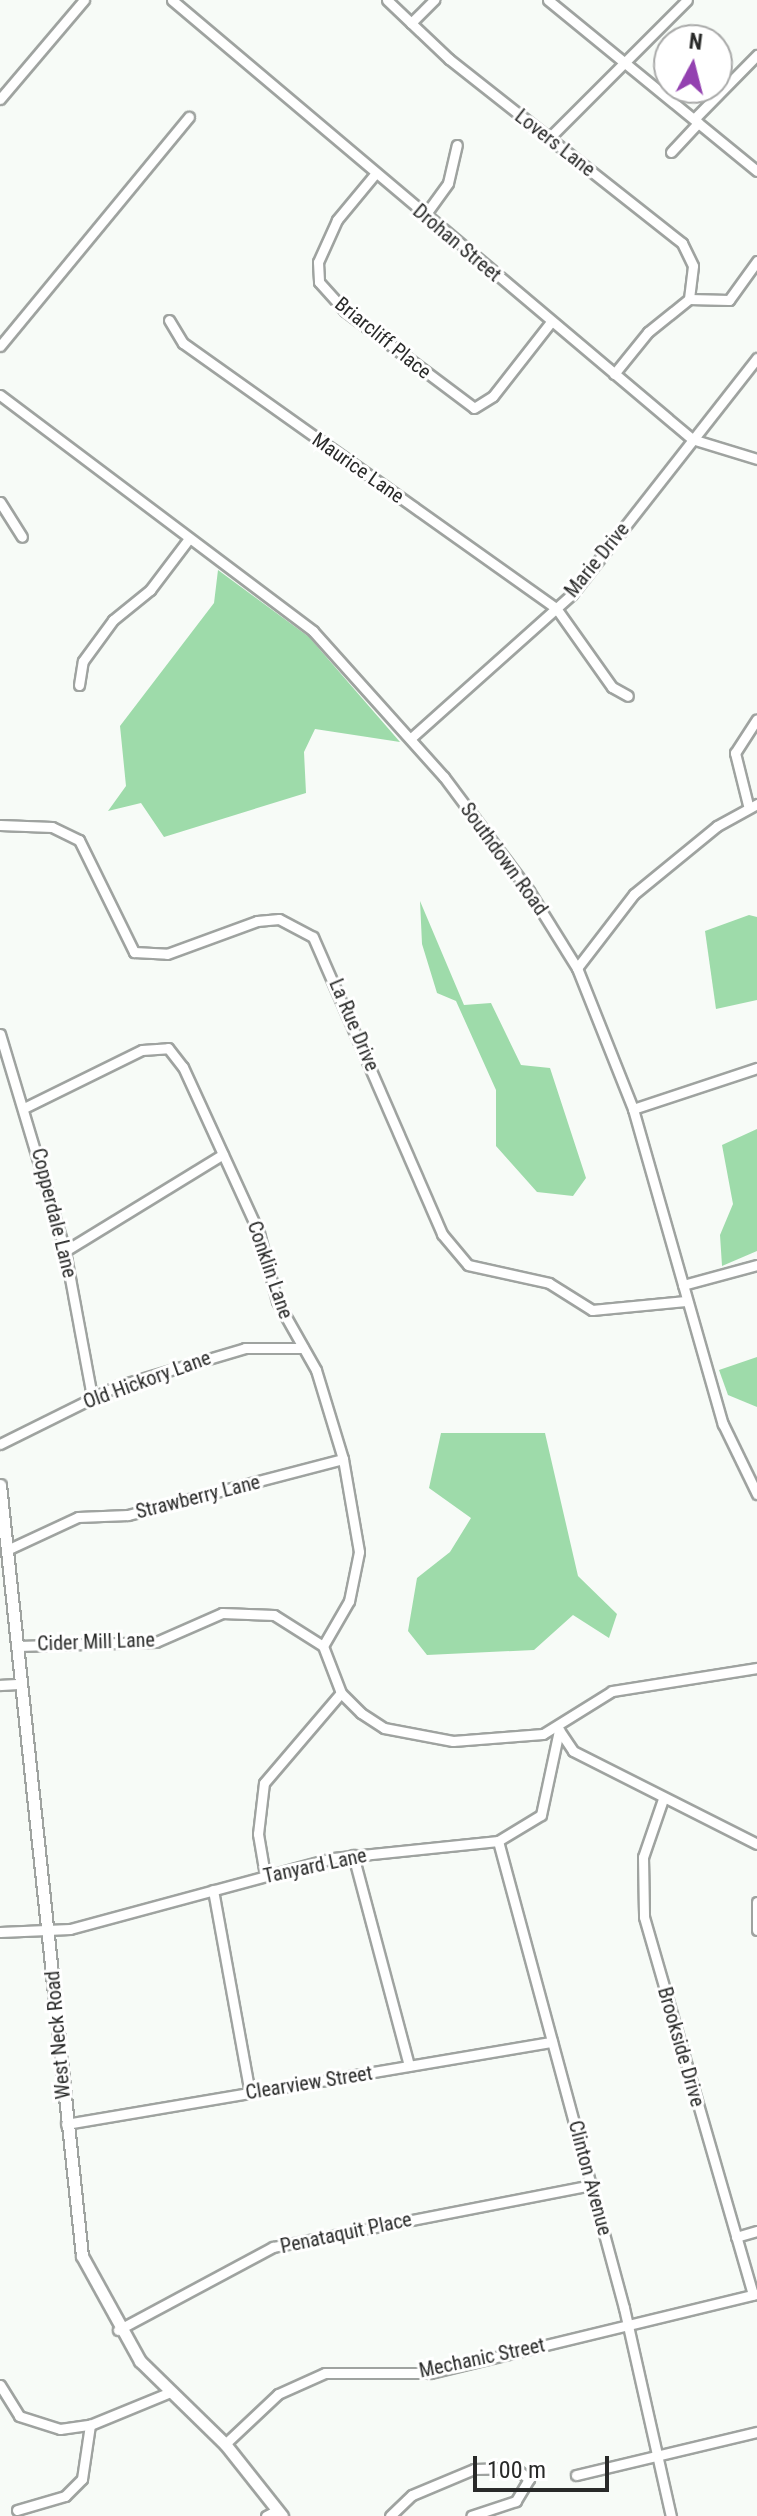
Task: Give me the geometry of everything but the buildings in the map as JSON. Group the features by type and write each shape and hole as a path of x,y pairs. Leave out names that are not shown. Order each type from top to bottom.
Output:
{"street":[{"path":"0,99 84,0"},
{"name":"Drohan Street","path":"172,0 550,323 692,439 757,459"},
{"name":"Lovers Lane","path":"387,0 549,138 682,243 693,266 689,299"},
{"path":"411,23 434,0"},
{"path":"548,0 757,171"},
{"path":"549,138 687,0"},
{"path":"671,152 756,57"},
{"path":"0,346 189,117"},
{"path":"425,215 448,183 457,145"},
{"name":"Briarcliff Place","path":"375,174 325,240 319,282 474,408 493,396 550,323"},
{"path":"614,374 648,332 689,299 729,300 757,261"},
{"name":"Maurice Lane","path":"169,320 183,343 556,608 612,687 628,696"},
{"name":"Marie Drive","path":"411,738 556,608 757,358"},
{"name":"Southdown Road","path":"0,395 188,540 313,631 411,738 529,891 577,968 633,1109 723,1424 757,1494"},
{"path":"0,502 22,537"},
{"path":"79,685 83,661 113,620 150,590 188,540"},
{"path":"577,968 634,894 752,805 735,753 757,719"},
{"name":"La Rue Drive","path":"0,825 52,827 79,840 134,952 167,954 257,921 279,919 313,937 442,1234 468,1265 549,1283 592,1310 686,1301"},
{"name":"Copperdale Lane","path":"0,1034 26,1107 65,1251 92,1396"},
{"name":"Conklin Lane","path":"26,1107 79,1076 168,1048 223,1154 303,1348 343,1459 359,1552 349,1601 323,1646"},
{"path":"633,1109 757,1068"},
{"path":"65,1251 223,1154"},
{"path":"683,1285 757,1265"},
{"name":"Old Hickory Lane","path":"0,1444 92,1396 245,1348 303,1348"},
{"name":"Strawberry Lane","path":"9,1549 78,1517 128,1515 343,1459"},
{"name":"West Neck Road","path":"0,1485 82,2256 118,2330 168,2393 225,2444 280,2513"},
{"name":"Cider Mill Lane","path":"18,1646 156,1642 222,1613 248,1611 296,1625 323,1646"},
{"path":"323,1646 341,1693 384,1728 421,1738 543,1734 559,1730 612,1691 757,1668"},
{"path":"0,1685 22,1684"},
{"path":"265,1875 258,1834 264,1783 341,1693"},
{"path":"559,1730 573,1751 757,1844"},
{"name":"Tanyard Lane","path":"0,1932 49,1929 353,1855 498,1841 541,1815 559,1730"},
{"name":"Brookside Drive","path":"663,1799 643,1857 644,1917 755,2294"},
{"name":"Clinton Avenue","path":"498,1841 593,2185 671,2516"},
{"path":"353,1855 409,2066"},
{"path":"213,1890 250,2093"},
{"path":"757,1902 757,1930"},
{"name":"Clearview Street","path":"66,2124 552,2042"},
{"name":"Penataquit Place","path":"118,2330 273,2247 593,2185"},
{"path":"736,2237 757,2231"},
{"name":"Mechanic Street","path":"225,2444 278,2394 325,2373 430,2373 755,2294"},
{"path":"0,2385 19,2416 38,2426 90,2425 168,2393"},
{"path":"17,2510 65,2496 82,2479 90,2425"},
{"path":"576,2475 757,2432"},
{"path":"390,2516 412,2495 474,2469 515,2468 529,2479 516,2501 471,2516"},
{"path":"266,2516 280,2513"}],"green space":[{"path":"218,570 309,637 400,742 315,729 304,752 306,793 164,837 141,803 108,811 126,786 120,726 214,603"},
{"path":"420,901 464,1005 491,1003 521,1065 550,1068 586,1178 573,1196 537,1192 496,1146 496,1090 456,1001 437,993 422,944"},
{"path":"749,915 757,917 757,1000 716,1009 705,931"},
{"path":"757,1129 757,1251 722,1266 720,1235 733,1204 722,1145"},
{"path":"757,1357 757,1407 728,1395 719,1370"},
{"path":"441,1433 545,1433 578,1576 617,1614 609,1638 573,1615 534,1650 427,1655 408,1631 417,1578 450,1552 471,1518 429,1488"}]}
